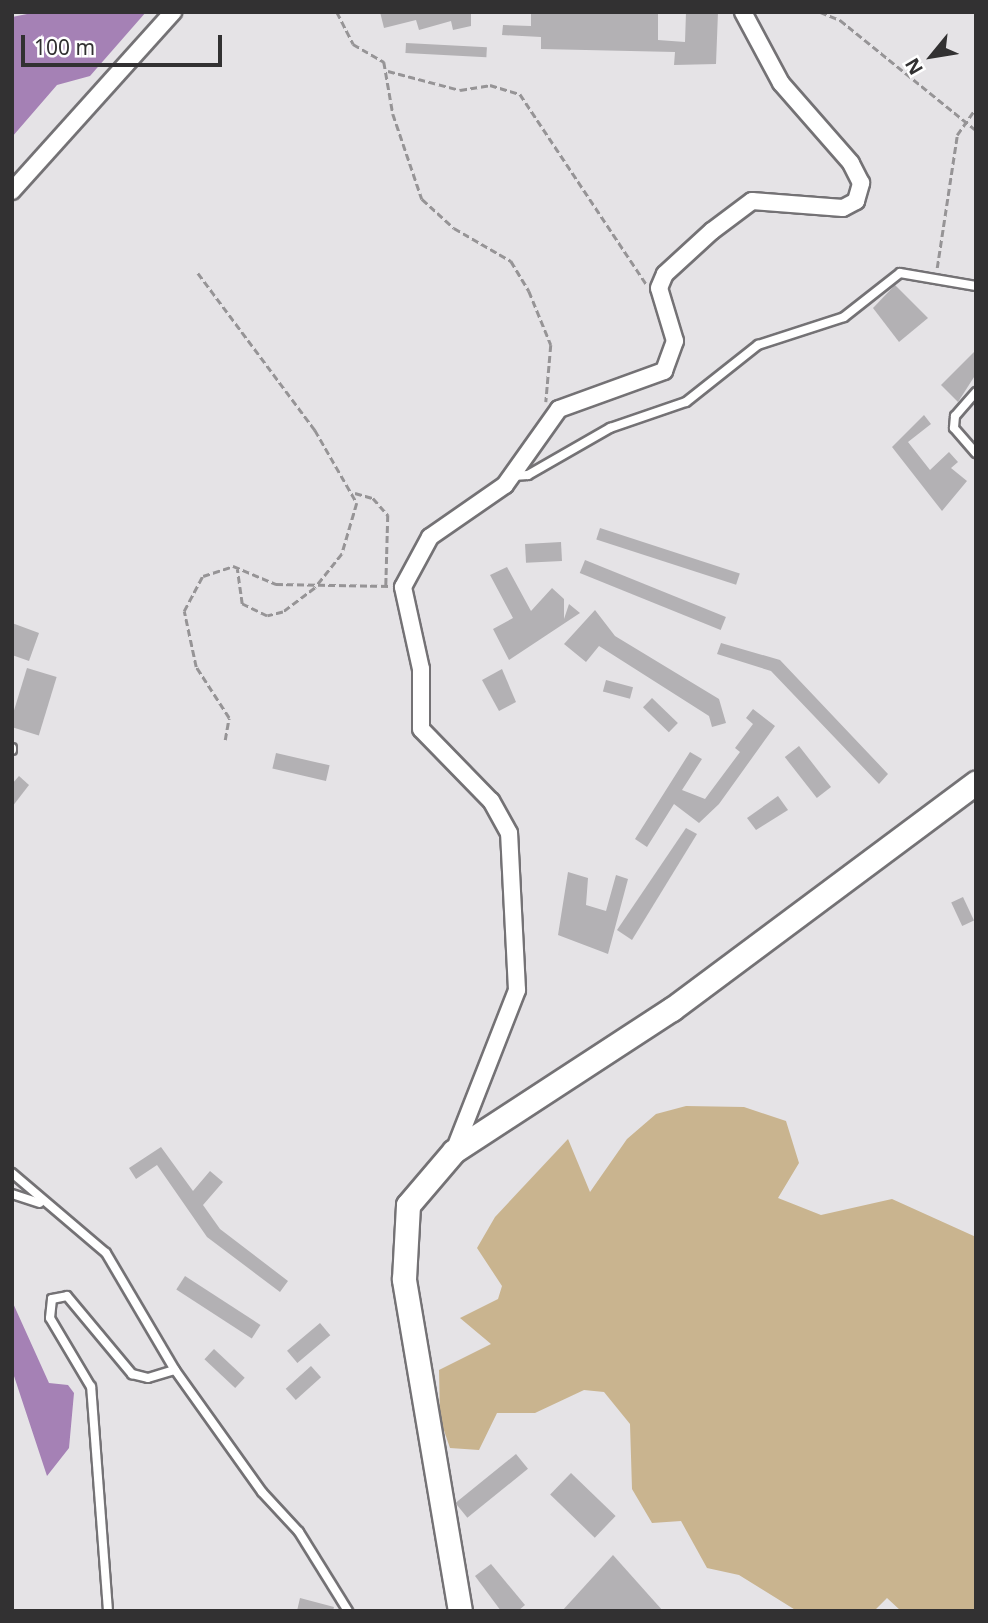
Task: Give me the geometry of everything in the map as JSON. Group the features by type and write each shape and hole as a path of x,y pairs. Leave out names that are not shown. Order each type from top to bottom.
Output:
{"street":[{"path":"12,191 173,12"},
{"path":"454,1151 517,990 509,833 491,801 421,729 421,669 403,591 408,569 430,537 513,476 551,418 579,398 634,384 672,362 675,341 659,288 665,274 752,201 843,208 861,193 851,163 781,83 743,12"},
{"path":"460,1611 407,1303 402,1227 408,1205 454,1151 671,1009 976,782"}],"lane":[{"path":"513,476 528,475 610,428 686,402 758,345 844,317 900,273 933,282 976,286"},
{"path":"964,286 976,296"},
{"path":"976,391 955,416 954,428 976,453"},
{"path":"12,1173 43,1203 106,1253 175,1370 262,1492 299,1532 348,1611"},
{"path":"12,1194 43,1203"},
{"path":"108,1611 90,1387 69,1341 50,1318 52,1299 67,1296 132,1374 148,1378 175,1370"}],"path":[{"path":"337,12 353,44 384,62 393,114 422,199 454,228 511,261 529,291 551,345 544,398 551,418"},
{"path":"820,12 840,20 976,130"},
{"path":"387,71 460,90 490,85 520,94 635,273 659,288"},
{"path":"933,282 964,122 976,107"},
{"path":"198,273 215,288 354,493 373,498 388,514 386,585"},
{"path":"237,569 242,604 253,614 284,612 316,588 342,554 354,493"},
{"path":"225,740 229,718 196,667 184,611 189,591 213,568 237,569 276,584 316,588 386,585 403,591"}],"shaded area":[{"path":"37,12 146,12 90,76 57,85 12,137 12,17"},
{"path":"686,1106 744,1107 786,1121 799,1163 778,1198 821,1215 892,1199 976,1237 976,1611 901,1611 887,1598 874,1611 797,1611 739,1575 707,1568 681,1521 652,1523 632,1489 630,1424 604,1392 584,1390 535,1413 497,1413 479,1450 450,1448 440,1419 439,1370 491,1344 460,1318 498,1299 502,1286 477,1248 495,1217 568,1139 590,1192 627,1139 656,1114"},
{"path":"12,1301 49,1383 68,1385 74,1393 69,1448 47,1476 12,1370"}],"building":[{"path":"380,12 471,12 471,26 453,30 451,21 419,30 416,20 384,28"},
{"path":"531,12 658,12 658,40 685,42 686,12 718,12 716,64 674,65 675,52 541,49 541,37 502,35 503,25 531,26"},
{"path":"406,43 487,47 486,57 405,53"},
{"path":"895,285 928,318 899,342 873,308"},
{"path":"976,350 976,374 958,402 941,385"},
{"path":"924,415 931,424 908,442 930,470 949,452 958,462 951,468 967,481 942,511 892,447"},
{"path":"600,528 740,573 736,585 596,539"},
{"path":"561,542 562,561 526,563 525,544"},
{"path":"585,560 726,617 721,630 580,573"},
{"path":"507,567 531,611 552,588 564,599 564,619 569,604 580,613 509,660 493,629 513,618 490,575"},
{"path":"595,610 615,636 719,699 726,723 712,727 709,716 599,646 586,662 564,644"},
{"path":"12,623 39,633 29,661 12,655"},
{"path":"721,643 780,660 888,774 879,784 771,671 717,654"},
{"path":"27,668 57,677 39,735 12,727 12,717"},
{"path":"502,669 516,702 499,711 482,680"},
{"path":"606,680 633,687 630,699 603,692"},
{"path":"652,698 678,723 669,732 643,707"},
{"path":"753,709 775,726 719,804 699,823 674,804 647,847 635,839 690,752 702,759 682,790 705,799 740,752 735,748 753,724 746,718"},
{"path":"799,746 831,787 817,798 785,757"},
{"path":"276,753 330,765 326,781 272,769"},
{"path":"19,776 29,785 12,807 12,784"},
{"path":"778,796 788,810 756,830 747,818"},
{"path":"686,828 697,834 632,940 617,930"},
{"path":"568,872 588,878 586,905 606,911 616,875 628,879 608,954 558,935"},
{"path":"963,897 974,921 962,926 951,902"},
{"path":"161,1147 193,1191 210,1171 223,1182 203,1205 220,1229 288,1281 280,1292 207,1237 157,1165 136,1179 129,1168"},
{"path":"185,1276 260,1325 252,1338 176,1289"},
{"path":"320,1323 330,1335 297,1363 287,1351"},
{"path":"214,1349 245,1378 235,1388 204,1359"},
{"path":"311,1366 321,1377 296,1400 286,1389"},
{"path":"516,1454 528,1469 467,1518 455,1503"},
{"path":"571,1473 616,1516 595,1538 550,1495"},
{"path":"613,1555 663,1611 562,1611"},
{"path":"491,1564 525,1605 518,1611 501,1611 475,1576"},
{"path":"300,1598 334,1607 333,1611 297,1611"}]}
